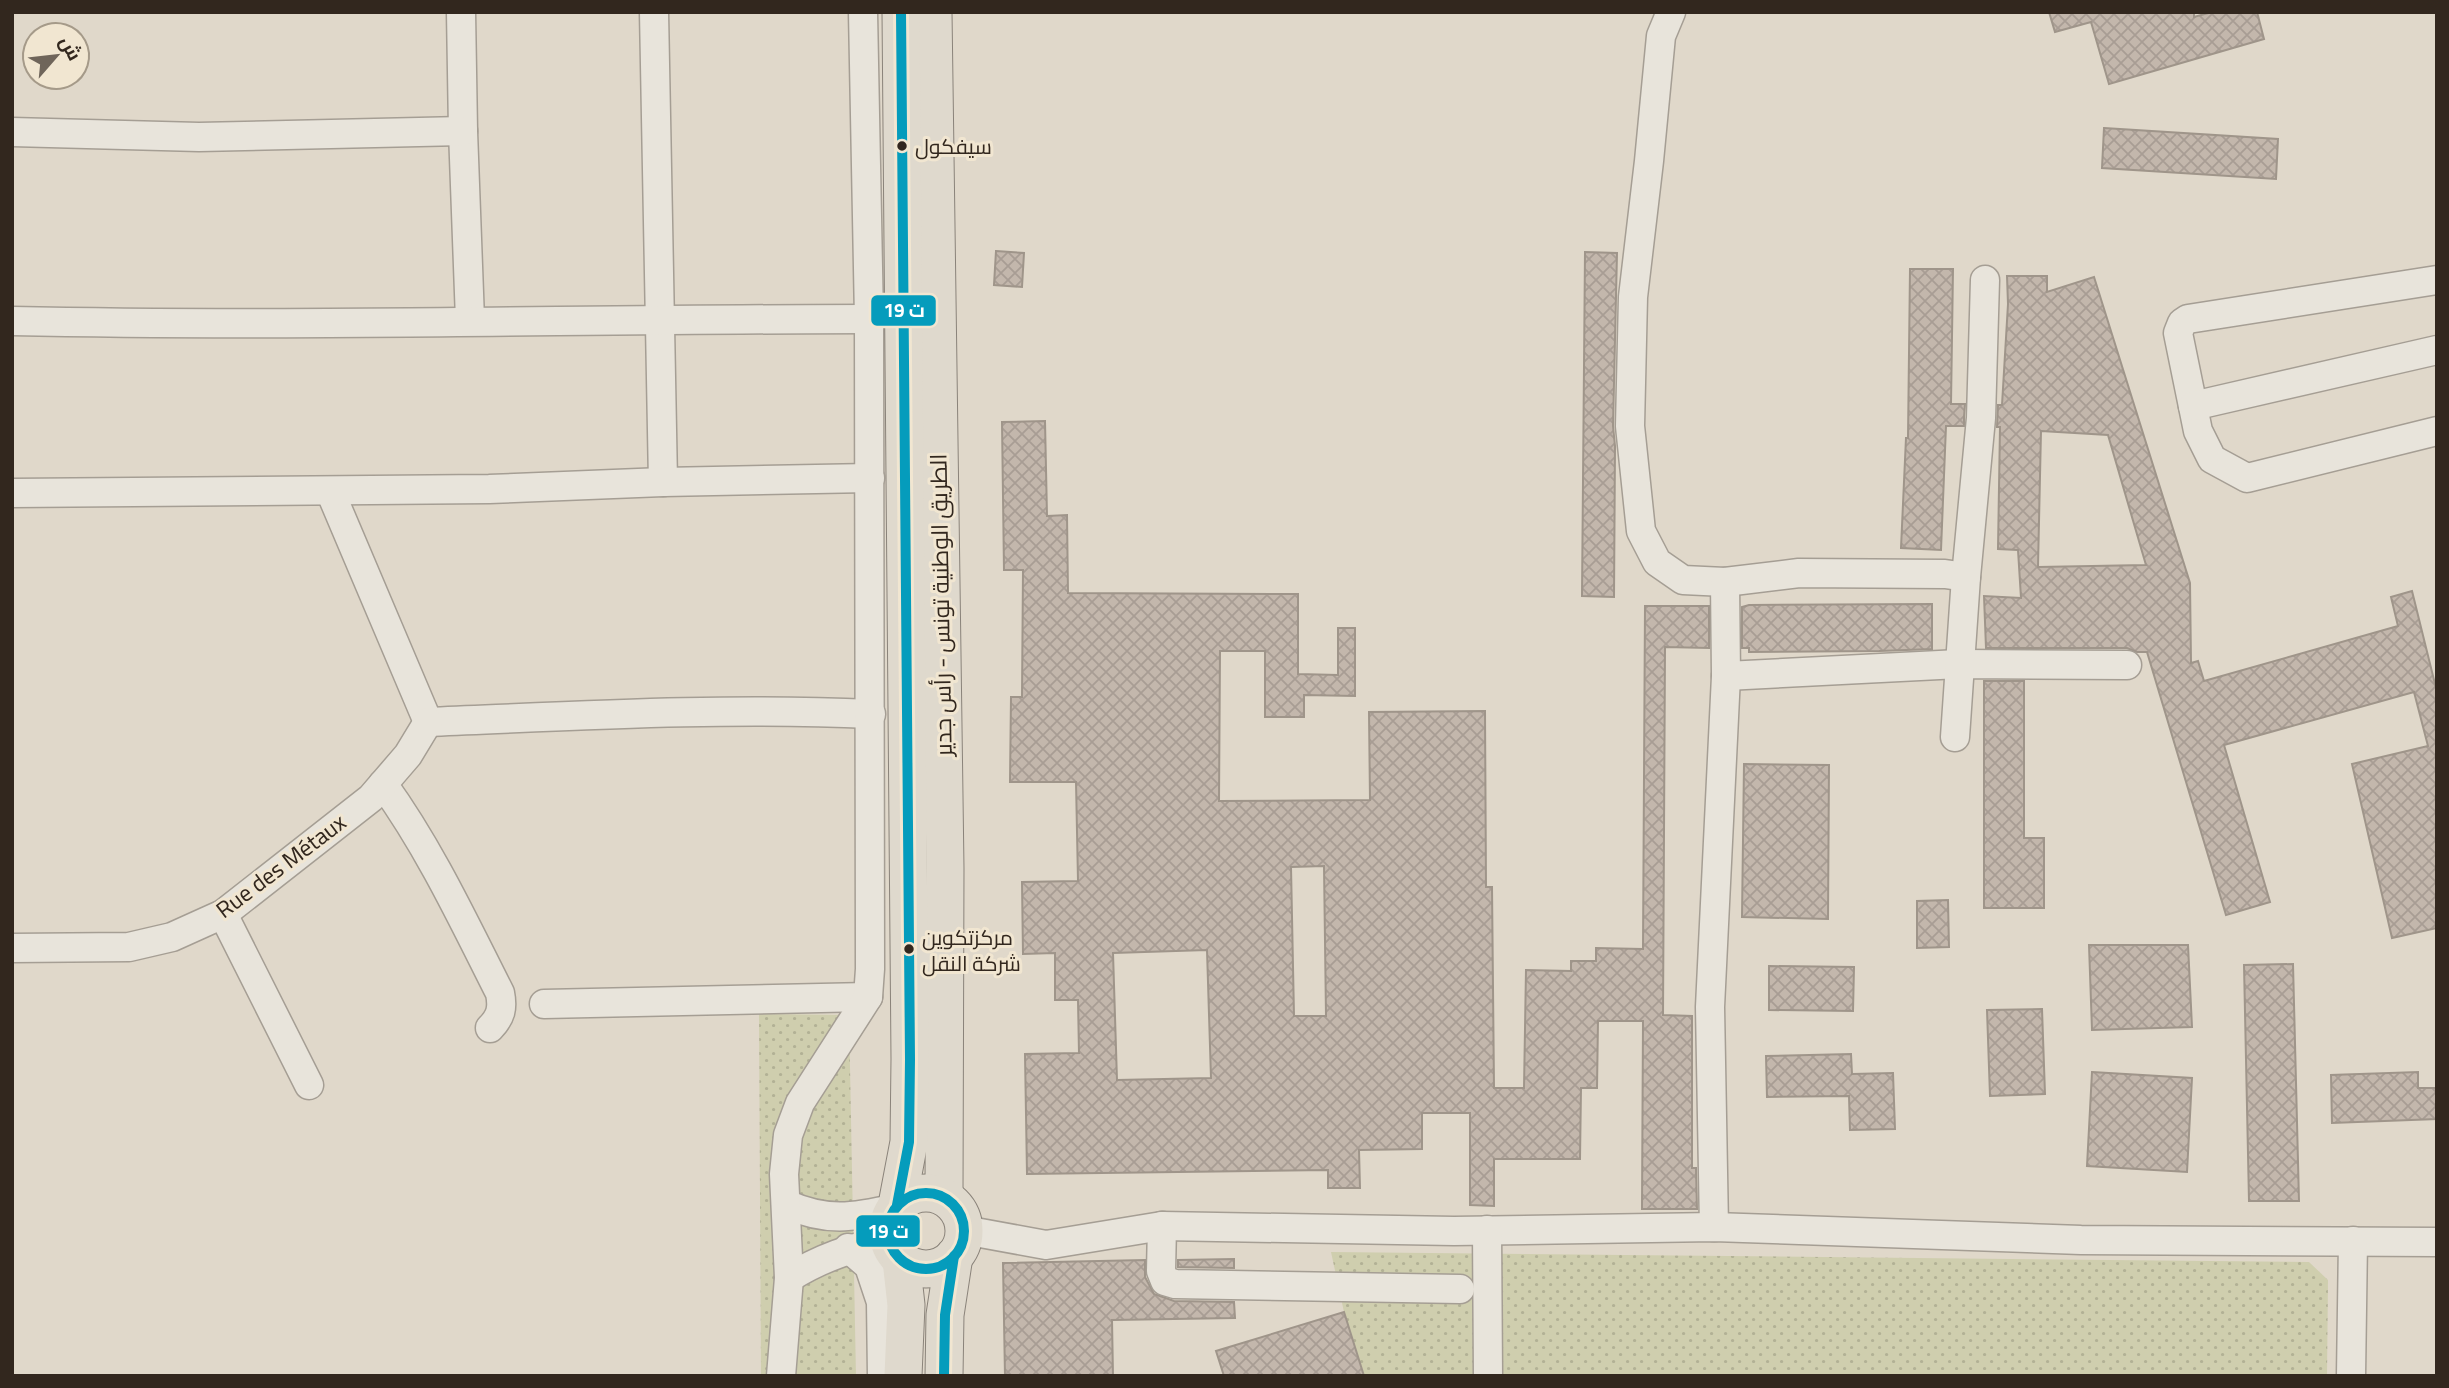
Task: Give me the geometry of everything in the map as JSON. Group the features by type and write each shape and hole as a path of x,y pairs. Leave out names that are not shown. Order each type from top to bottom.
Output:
{"main road":[{"name":"الطريق الوطنية تونس - رأس جدير","path":"901,12 910,1059 909,1142 895,1228 906,1305 903,1376"},
{"name":"الطريق الوطنية تونس - رأس جدير","path":"933,12 945,868 944,1197"},
{"path":"944,1376 945,1315 959,1243 961,1217 954,1205 944,1197 919,1193 907,1197 895,1228 911,1266 934,1268 946,1264 959,1243"}],"street":[{"path":"461,12 470,320"},
{"path":"654,12 663,482"},
{"path":"781,1376 789,1278 784,1174 788,1135 800,1103 868,997 871,918 870,478 863,12"},
{"path":"1671,12 1661,36 1633,297 1630,426 1641,531 1657,562 1684,580 1725,582 1799,573 1945,574 1966,577"},
{"path":"12,132 199,137 463,131"},
{"path":"1955,737 1981,418 1984,280"},
{"path":"2437,280 2188,319 2182,323 2178,333 2198,431 2212,459 2247,478 2437,431"},
{"path":"12,321 200,325 470,320 869,319"},
{"path":"2193,406 2437,350"},
{"path":"12,494 489,489 870,478"},
{"path":"330,491 428,722 592,715 810,711 871,714"},
{"path":"1714,1227 1710,1007 1726,676 1725,582"},
{"path":"1726,676 1959,664 2127,665"},
{"name":"Rue des Métaux","path":"12,948 129,947 172,937 223,914 371,798 408,755 428,722"},
{"path":"383,784 405,815 439,875 500,993 503,1006 498,1020 490,1028"},
{"path":"223,914 309,1085"},
{"path":"544,1004 868,997"},
{"path":"786,1205 807,1214 895,1228"},
{"path":"1162,1226 1161,1271 1165,1281 1175,1284 1460,1289"},
{"path":"959,1243 1046,1245 1162,1226 1487,1230 1714,1227 2081,1240 2437,1242"},
{"path":"789,1278 810,1264 895,1228"},
{"path":"1487,1230 1488,1376"},
{"path":"2351,1376 2353,1241"},
{"path":"848,1248 869,1266 881,1302 882,1376"}],"green space":[{"path":"759,1014 849,1015 856,1376 761,1376"},
{"path":"1331,1252 2309,1262 2328,1280 2327,1376 1364,1376 1344,1312"}],"building":[{"path":"2049,12 2194,12 2194,17 2212,12 2257,12 2264,39 2109,84 2091,22 2055,32"},
{"path":"2104,128 2278,139 2276,179 2102,168"},
{"path":"996,251 1024,253 1022,287 994,285"},
{"path":"1585,252 1617,253 1613,426 1614,597 1582,596"},
{"path":"1910,269 1953,269 1951,404 1965,404 1964,426 1946,426 1941,550 1901,548 1908,438"},
{"path":"2007,276 2047,276 2047,292 2094,277 2190,583 2191,663 2198,661 2204,681 2398,626 2391,597 2412,591 2437,692 2437,928 2392,938 2352,764 2428,746 2414,692 2224,745 2270,902 2226,915 2147,652 2127,648 1986,648 1984,596 2021,598 2018,550 1998,549 2000,427 1997,427 1998,405 2002,405","holes":["2041,431 2108,435 2146,565 2038,567"]},
{"path":"1045,421 1047,516 1067,515 1068,593 1298,594 1298,674 1338,675 1338,628 1355,628 1355,696 1304,695 1304,717 1265,717 1265,651 1220,651 1219,801 1370,800 1369,712 1485,711 1486,887 1492,887 1494,1088 1524,1088 1526,970 1571,971 1571,961 1596,961 1596,948 1643,949 1645,606 1709,606 1709,648 1665,647 1663,1015 1692,1016 1692,1168 1696,1168 1697,1209 1642,1209 1643,1021 1598,1021 1597,1088 1581,1088 1580,1159 1494,1159 1494,1206 1470,1205 1470,1113 1422,1113 1422,1149 1359,1150 1360,1188 1328,1188 1328,1170 1027,1174 1025,1054 1079,1053 1078,1000 1055,1000 1055,953 1023,954 1022,882 1078,881 1076,782 1010,782 1011,697 1022,697 1023,570 1004,570 1002,422","holes":["1324,866 1326,1016 1294,1016 1291,867","1207,950 1211,1078 1117,1080 1113,953"]},
{"path":"1932,604 1932,649 1749,652 1749,648 1742,648 1742,607 1749,605"},
{"path":"1984,681 2024,681 2024,838 2044,838 2044,908 1984,908"},
{"path":"1744,764 1829,765 1828,919 1742,917"},
{"path":"1948,900 1949,947 1917,948 1917,901"},
{"path":"2089,945 2188,945 2192,1027 2092,1030"},
{"path":"2293,964 2299,1201 2249,1201 2244,965"},
{"path":"1769,966 1854,967 1853,1011 1769,1010"},
{"path":"2042,1009 2045,1094 1990,1096 1987,1010"},
{"path":"1851,1054 1852,1074 1893,1073 1895,1129 1850,1130 1849,1096 1767,1097 1766,1056"},
{"path":"2092,1072 2192,1078 2187,1172 2087,1166"},
{"path":"2418,1072 2418,1088 2437,1088 2437,1119 2332,1123 2331,1075"},
{"path":"1234,1259 1234,1268 1178,1267 1178,1260"},
{"path":"1145,1260 1145,1277 1154,1294 1174,1301 1234,1302 1235,1318 1112,1320 1113,1376 1005,1376 1003,1263"},
{"path":"1344,1312 1364,1376 1224,1376 1216,1351"}],"transit line":[{"path":"897,1205 909,1142 910,1059 901,12"},
{"path":"926,1193 941,1196 953,1204 961,1216 964,1231 961,1246 953,1258 941,1266 926,1269 911,1266 899,1258 891,1246 888,1231 891,1216 899,1204 911,1196 926,1193"},
{"path":"944,1376 945,1315 954,1256"}],"place":[{"name":"سيفكول","path":"902,146"},
{"name":"مركزتكوين شركة النقل","path":"909,949"}]}
